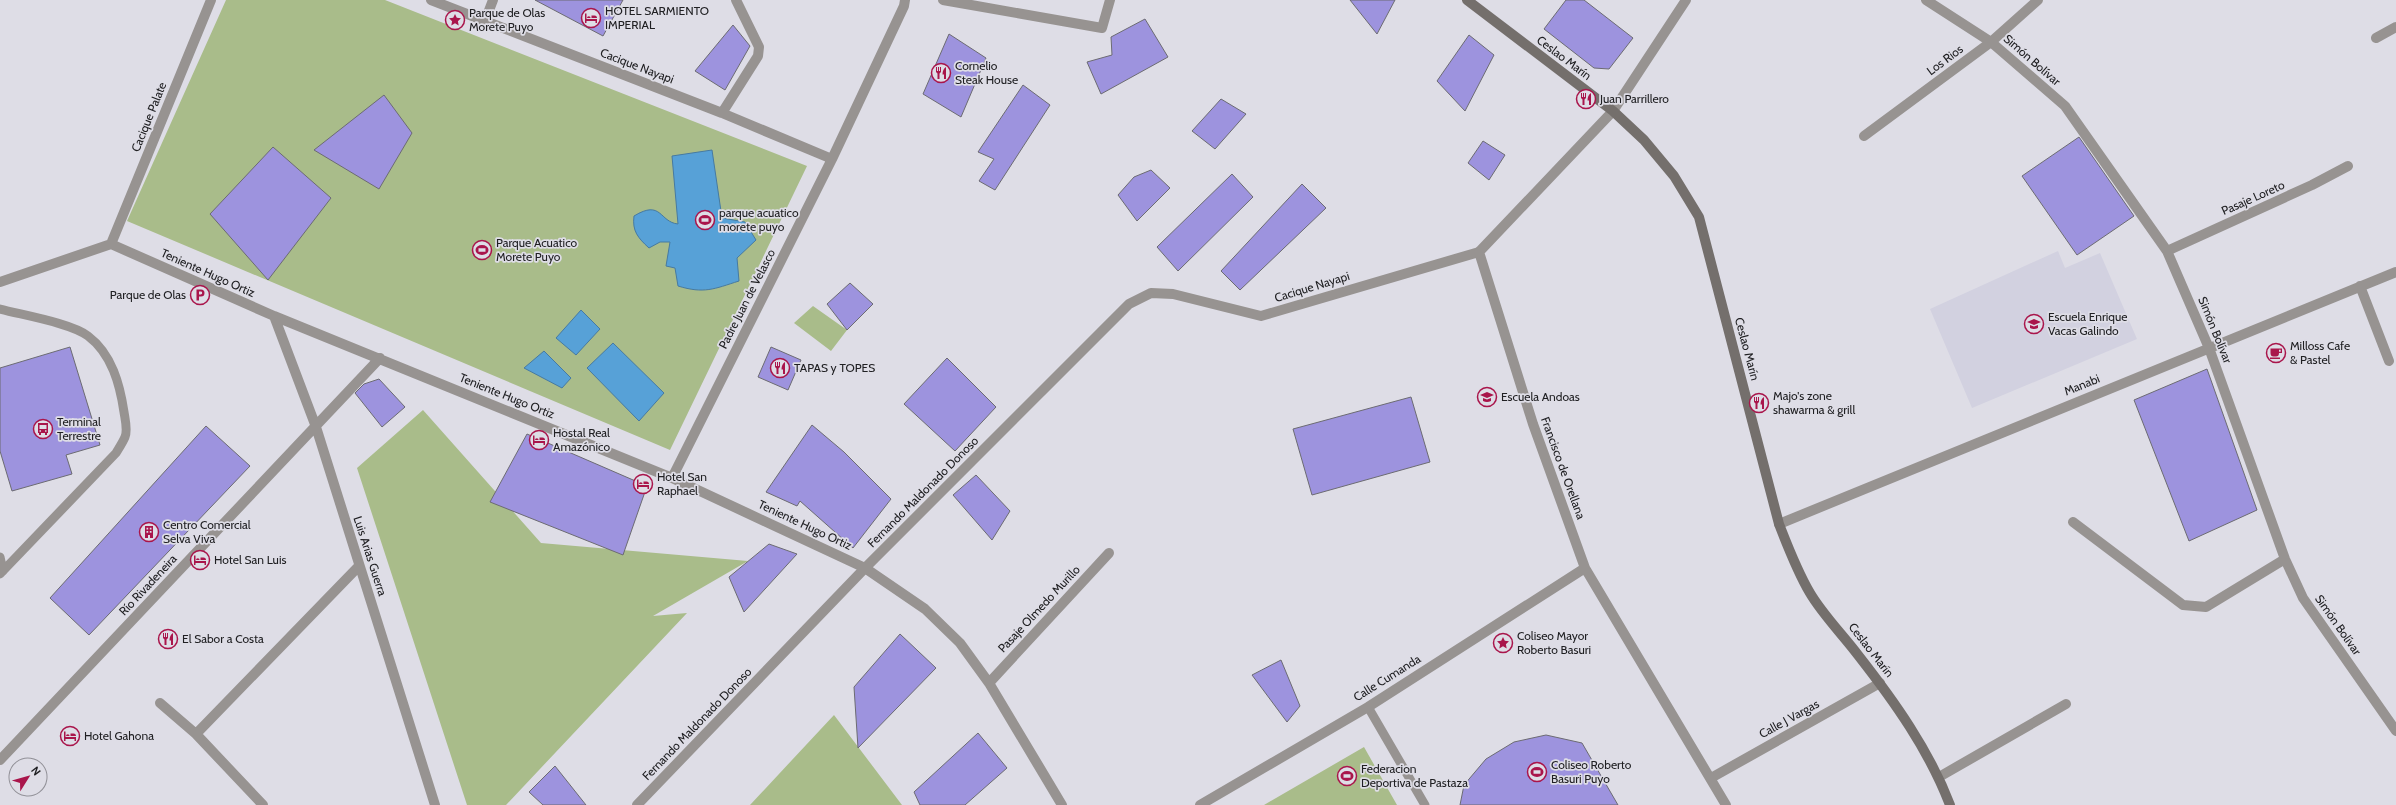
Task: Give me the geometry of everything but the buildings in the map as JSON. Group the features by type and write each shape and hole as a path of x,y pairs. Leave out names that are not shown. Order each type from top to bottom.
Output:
{"main road":[{"name":"Ceslao Marín","path":"1467,0 1613,111 1644,140 1669,170 1699,217 1779,524 1792,558 1810,593 1880,683 1939,777 1950,805"}],"street":[{"name":"Cacique Palate","path":"111,244 211,0"},
{"name":"Cacique Nayapi","path":"431,0 722,113 832,159"},
{"path":"485,21 493,0"},
{"path":"722,113 758,56 759,47 736,0"},
{"name":"Padre Juan de Velasco","path":"672,478 832,159 905,0"},
{"path":"944,0 1102,28 1110,0"},
{"path":"1479,252 1613,111 1686,0"},
{"name":"Simón Bolívar","path":"1926,0 1991,42 2065,106 2167,251 2209,348 2285,559 2304,598 2396,731"},
{"name":"Los Rios","path":"1864,136 1991,42 2038,0"},
{"path":"2376,38 2396,27"},
{"name":"Pasaje Loreto","path":"2167,251 2312,185 2348,166"},
{"path":"0,282 111,244"},
{"name":"Teniente Hugo Ortiz","path":"111,244 274,316 672,478 865,568 925,609 960,643 989,683 1062,805"},
{"name":"Cacique Nayapi","path":"1151,292 1173,294 1261,316 1479,252"},
{"name":"Francisco de Orellana","path":"1479,252 1533,424 1585,568 1726,805"},
{"name":"Manabi","path":"1779,524 2396,272"},
{"path":"2360,286 2389,361"},
{"name":"Fernando Maldonado Donoso","path":"637,805 865,568 1129,304 1151,292"},
{"name":"Luis Arias Guerra","path":"274,316 316,427 435,805"},
{"name":"Río Rivadeneira","path":"0,760 380,358"},
{"path":"2072,522 2183,605 2196,608 2206,607 2285,559"},
{"name":"Pasaje Olmedo Murillo","path":"989,683 1109,553"},
{"path":"196,734 359,566"},
{"name":"Calle Cumanda","path":"1200,805 1368,707 1585,568"},
{"name":"Calle J Vargas","path":"1711,778 1880,683"},
{"path":"160,703 196,734 263,805"},
{"path":"1939,777 2066,704"}],"lane":[{"path":"0,309 71,328 88,336 101,351 116,373 122,393 126,422 126,436 116,453 2,573"},
{"path":"0,557 2,573"},
{"path":"1368,707 1425,805"}],"shaded area":[{"name":"Escuela Enrique Vacas Galindo","path":"2058,251 2065,268 2100,253 2137,339 1972,408 1930,309"}],"green space":[{"name":"Parque Acuatico Morete Puyo","path":"226,0 385,0 807,166 670,450 127,221"},
{"path":"813,306 847,330 831,351 794,323"},
{"path":"423,410 541,543 748,561 653,616 687,613 506,805 467,805 357,468"},
{"path":"834,715 902,805 750,805"},
{"name":"Federacion Deportiva de Pastaza","path":"1364,747 1397,805 1264,805"}],"water":[{"name":"parque acuatico morete puyo","path":"712,150 722,218 745,222 756,240 737,258 739,281 709,290 695,290 678,286 675,268 666,266 670,242 660,242 649,248 642,241 635,230 634,216 643,211 650,210 659,213 667,220 678,224 672,156"},
{"path":"581,310 600,329 576,355 556,338"},
{"path":"613,343 664,393 639,421 587,368"},
{"path":"544,351 571,378 562,388 524,368"}],"place":[{"name":"HOTEL SARMIENTO IMPERIAL","path":"591,18"},
{"name":"Parque de Olas Morete Puyo","path":"455,20"},
{"name":"Cornelio Steak House","path":"941,73"},
{"name":"Juan Parrillero","path":"1586,99"},
{"name":"parque acuatico morete puyo","path":"705,220"},
{"name":"Parque Acuatico Morete Puyo","path":"482,250"},
{"name":"Parque de Olas","path":"200,295"},
{"name":"Escuela Enrique Vacas Galindo","path":"2034,324"},
{"name":"Milloss Cafe & Pastel","path":"2276,353"},
{"name":"TAPAS y TOPES","path":"780,368"},
{"name":"Escuela Andoas","path":"1487,397"},
{"name":"Majo's zone shawarma & grill","path":"1759,403"},
{"name":"Terminal Terrestre","path":"43,429"},
{"name":"Hostal Real Amazónico","path":"539,440"},
{"name":"Hotel San Raphael","path":"643,484"},
{"name":"Centro Comercial Selva Viva","path":"149,532"},
{"name":"Hotel San Luis","path":"200,560"},
{"name":"El Sabor a Costa","path":"168,639"},
{"name":"Coliseo Mayor Roberto Basuri","path":"1503,643"},
{"name":"Hotel Gahona","path":"70,736"},
{"name":"Coliseo Roberto Basuri Puyo","path":"1537,772"},
{"name":"Federacion Deportiva de Pastaza","path":"1347,776"}]}
